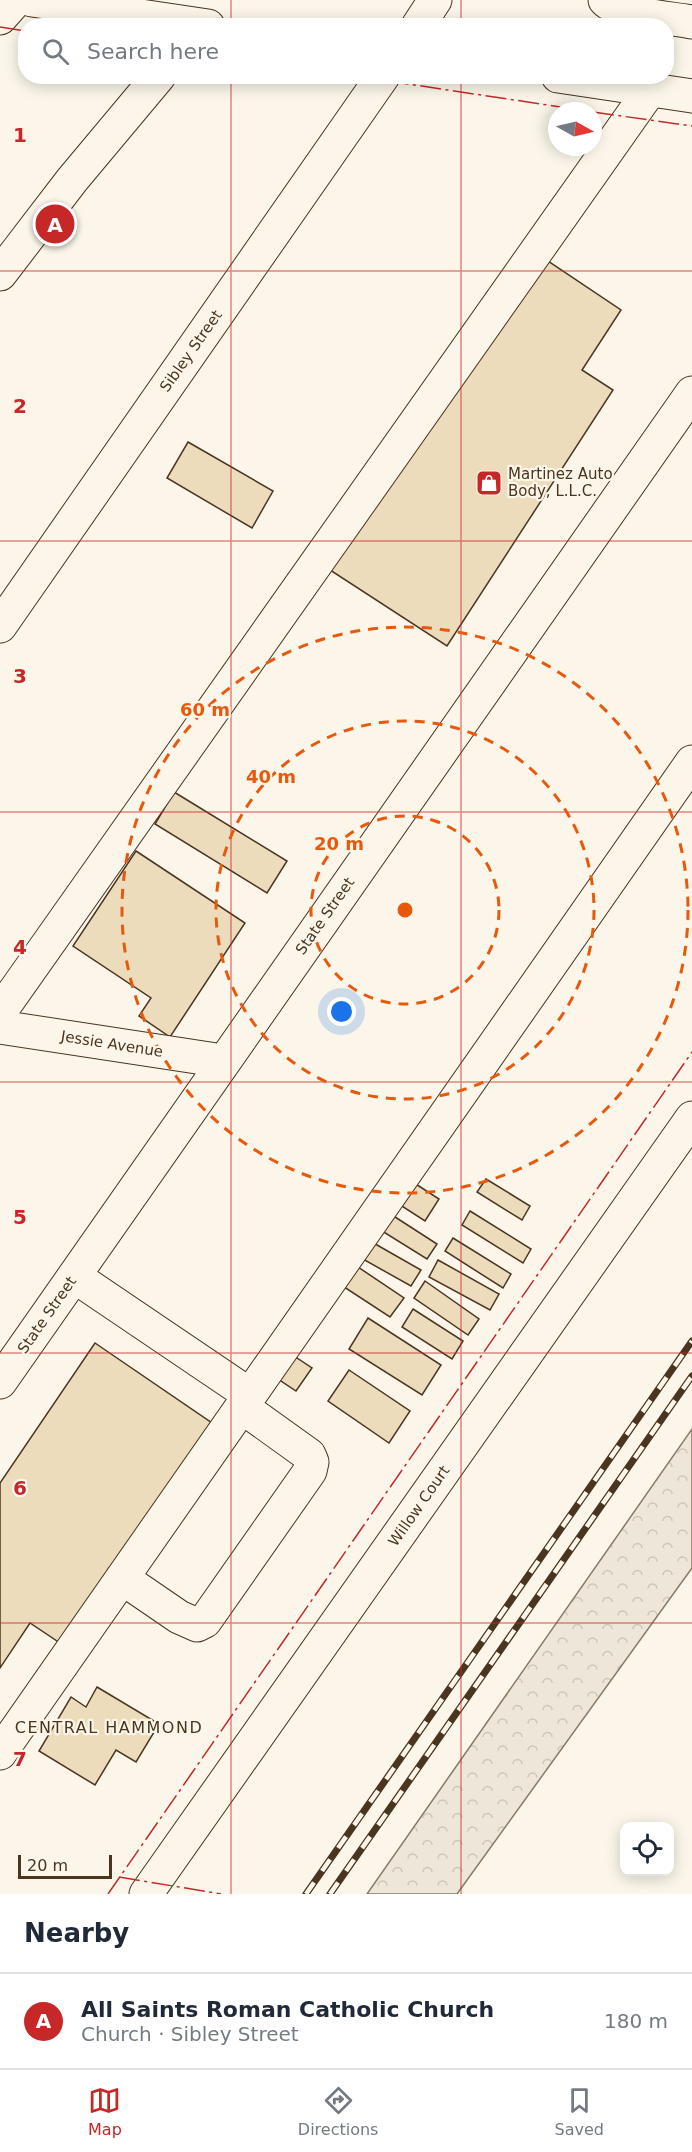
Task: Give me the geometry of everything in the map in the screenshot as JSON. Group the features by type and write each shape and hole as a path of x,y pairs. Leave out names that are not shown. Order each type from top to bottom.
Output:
{"street":[{"path":"0,18 16,0"},
{"path":"32,0 150,18"},
{"path":"423,18 435,0"},
{"path":"605,0 611,6 618,8 688,14"},
{"path":"0,274 72,180 152,84"},
{"name":"Sibley Street","path":"0,626 377,84"},
{"path":"611,84 692,96"},
{"path":"0,1012 650,90"},
{"name":"State Street","path":"0,1382 692,393"},
{"path":"0,1753 692,762"},
{"name":"Jessie Avenue","path":"0,1027 223,1061"},
{"name":"Willow Court","path":"146,1894 692,1118"},
{"path":"74,1276 246,1401 309,1455 312,1462 310,1471 205,1621 197,1625 179,1617 122,1578"}],"green space":[{"path":"692,1429 692,1568 457,1894 367,1894"}],"building":[{"path":"536,253 621,310 582,370 613,390 447,646 330,570"},
{"path":"188,442 273,491 252,528 167,478"},
{"path":"174,792 287,861 267,893 155,824"},
{"path":"136,851 245,923 170,1037 139,1016 151,998 73,946"},
{"path":"408,1179 439,1199 425,1221 394,1201"},
{"path":"486,1179 530,1206 522,1220 477,1192"},
{"path":"470,1211 531,1249 523,1263 462,1225"},
{"path":"392,1215 437,1244 427,1259 382,1231"},
{"path":"453,1238 511,1274 503,1288 445,1251"},
{"path":"370,1241 421,1270 411,1286 361,1258"},
{"path":"438,1260 499,1294 490,1310 429,1277"},
{"path":"355,1265 404,1298 390,1317 341,1285"},
{"path":"425,1281 479,1319 468,1335 414,1298"},
{"path":"413,1309 463,1341 452,1359 402,1327"},
{"path":"368,1318 441,1365 422,1395 349,1349"},
{"path":"95,1343 212,1423 63,1645 30,1623 0,1668 0,1483"},
{"path":"288,1352 312,1368 296,1391 272,1375"},
{"path":"349,1370 410,1411 389,1443 328,1401"},
{"path":"97,1687 159,1724 136,1762 116,1750 95,1785 39,1751 71,1697 86,1707"}],"railway":[{"path":"306,1894 692,1341"},
{"path":"330,1894 692,1376"}],"power":[{"path":"0,27 18,30"},
{"path":"408,84 548,105"},
{"path":"602,113 692,126"},
{"path":"108,1894 692,1052"},
{"path":"119,1877 221,1894"}],"place":[{"name":"All Saints Roman Catholic Church","path":"55,224"},
{"name":"Martinez Auto Body, L.L.C.","path":"489,483"}],"district":[{"name":"CENTRAL HAMMOND","path":"109,1727"}]}
